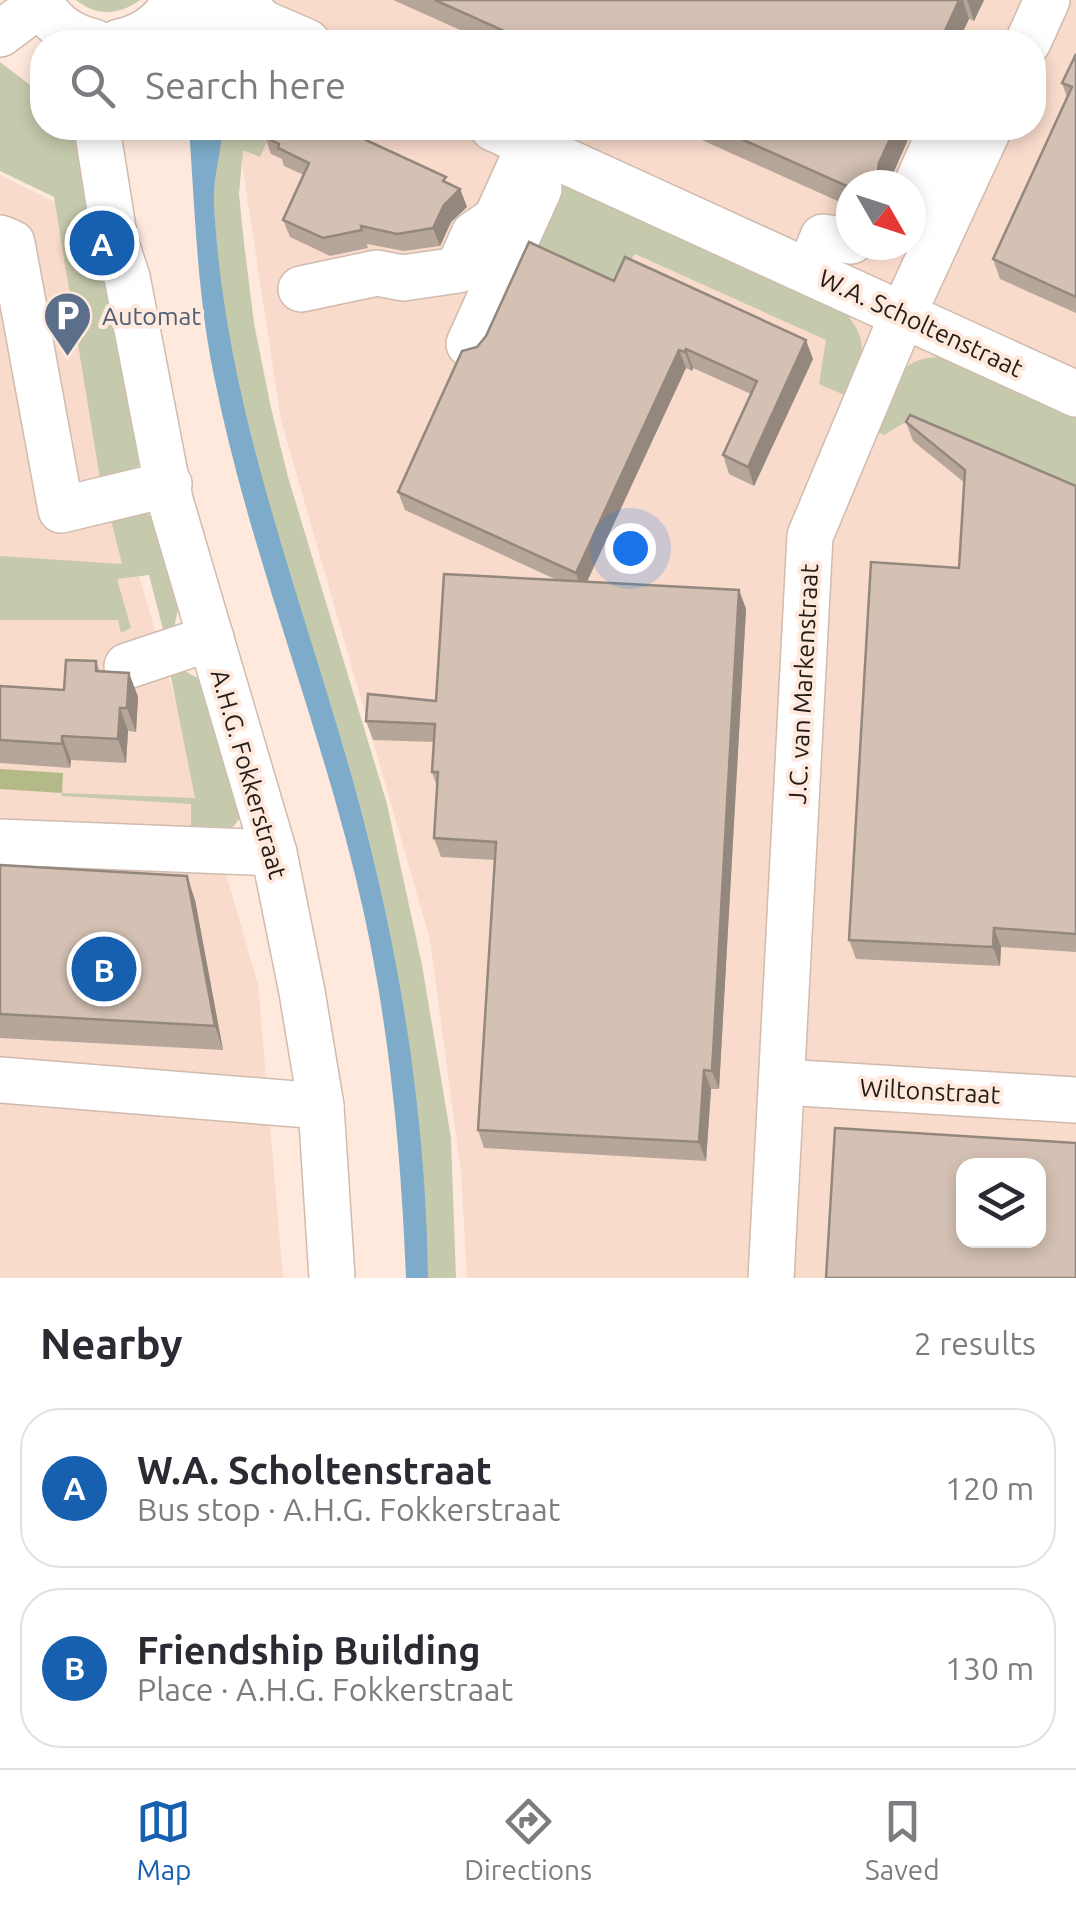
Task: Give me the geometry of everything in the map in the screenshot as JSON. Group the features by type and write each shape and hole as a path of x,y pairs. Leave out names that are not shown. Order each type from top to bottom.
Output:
{"street":[{"path":"1033,30 1047,0"},
{"path":"0,34 40,2 51,19 119,30"},
{"path":"128,30 188,8 235,22 250,12 284,30"},
{"name":"A.H.G. Fokkerstraat","path":"99,140 115,241 127,278 170,500 274,852 320,1106 332,1278"},
{"name":"A.H.G. Fokkerstraat","path":"127,278 131,248 129,140"},
{"path":"926,180 959,141"},
{"name":"J.C. van Markenstraat","path":"926,228 959,141"},
{"path":"300,289 376,273 403,278 458,270 474,234 496,220 526,142"},
{"path":"469,344 526,142"},
{"name":"W.A. Scholtenstraat","path":"526,142 658,183 734,217 809,271 1076,394"},
{"path":"0,238 12,243 61,510 169,484"},
{"path":"809,271 823,238 836,239"},
{"name":"J.C. van Markenstraat","path":"771,1278 810,536 904,314 918,260"},
{"path":"127,666 211,638"},
{"path":"0,842 274,852"},
{"path":"0,1080 320,1106"},
{"name":"Wiltonstraat","path":"783,1082 1076,1100"}],"shaded area":[{"path":"247,0 1076,0 1076,1278 467,1278 461,1173 430,940 281,420 242,140 1046,140 1046,30 246,30"},
{"path":"0,175 59,204 91,410 258,984 283,1278 0,1278"}],"green space":[{"path":"76,0 140,0 108,12"},
{"path":"0,62 30,85 30,140 79,140 140,463 134,473 101,485 54,197 0,171"},
{"path":"220,140 268,140 260,157 243,150 239,194 254,323 288,477 387,804 422,965 451,1138 456,1278 428,1278 415,1099 388,922 339,731 249,432 220,280 214,169"},
{"path":"559,182 847,315 862,345 849,397 819,384 826,340 635,254 605,292 522,255"},
{"path":"942,357 1076,417 1076,487 912,418 884,435 871,429 903,370 926,358"},
{"path":"142,509 157,522 179,604 174,628 166,641 149,575 117,579 131,628 121,633 118,620 0,620 0,556 122,564 110,516"},
{"path":"183,670 203,681 240,818 230,831 191,829 191,804 62,796 195,798 170,672"},
{"path":"0,769 63,773 62,793 0,789"}],"water":[{"path":"190,140 221,140 214,202 233,356 270,507 339,731 388,922 416,1099 428,1278 406,1278 393,1093 363,909 328,775 229,443 208,345"}],"building":[{"path":"435,0 959,0 945,30 502,30"},
{"path":"1076,54 1076,297 993,259 1072,87 1062,83"},
{"path":"271,140 366,140 446,177 443,181 460,189 444,205 433,228 397,234 361,226 362,230 323,238 283,220 309,163 278,148 279,144"},
{"path":"744,140 890,140 878,170 836,170 836,181"},
{"path":"529,242 614,281 625,257 806,340 748,467 723,455 757,381 686,349 679,350 576,573 398,492 462,351 477,347 486,336"},
{"path":"910,415 1076,486 1076,934 994,928 993,947 849,940 871,562 959,568 965,470 906,422"},
{"path":"444,574 739,590 712,1071 704,1070 699,1142 478,1130 496,842 434,838 438,772 432,772 435,724 366,721 368,694 436,701"},
{"path":"66,660 96,661 96,671 129,673 127,708 120,708 118,739 62,736 62,744 0,740 0,686 64,690"},
{"path":"0,865 187,876 215,1026 0,1014"},
{"path":"835,1128 1076,1143 1076,1278 826,1278"}],"place":[{"name":"W.A. Scholtenstraat","path":"102,243"},
{"name":"Automat","path":"67,358"},
{"name":"Friendship Building","path":"104,969"}]}
